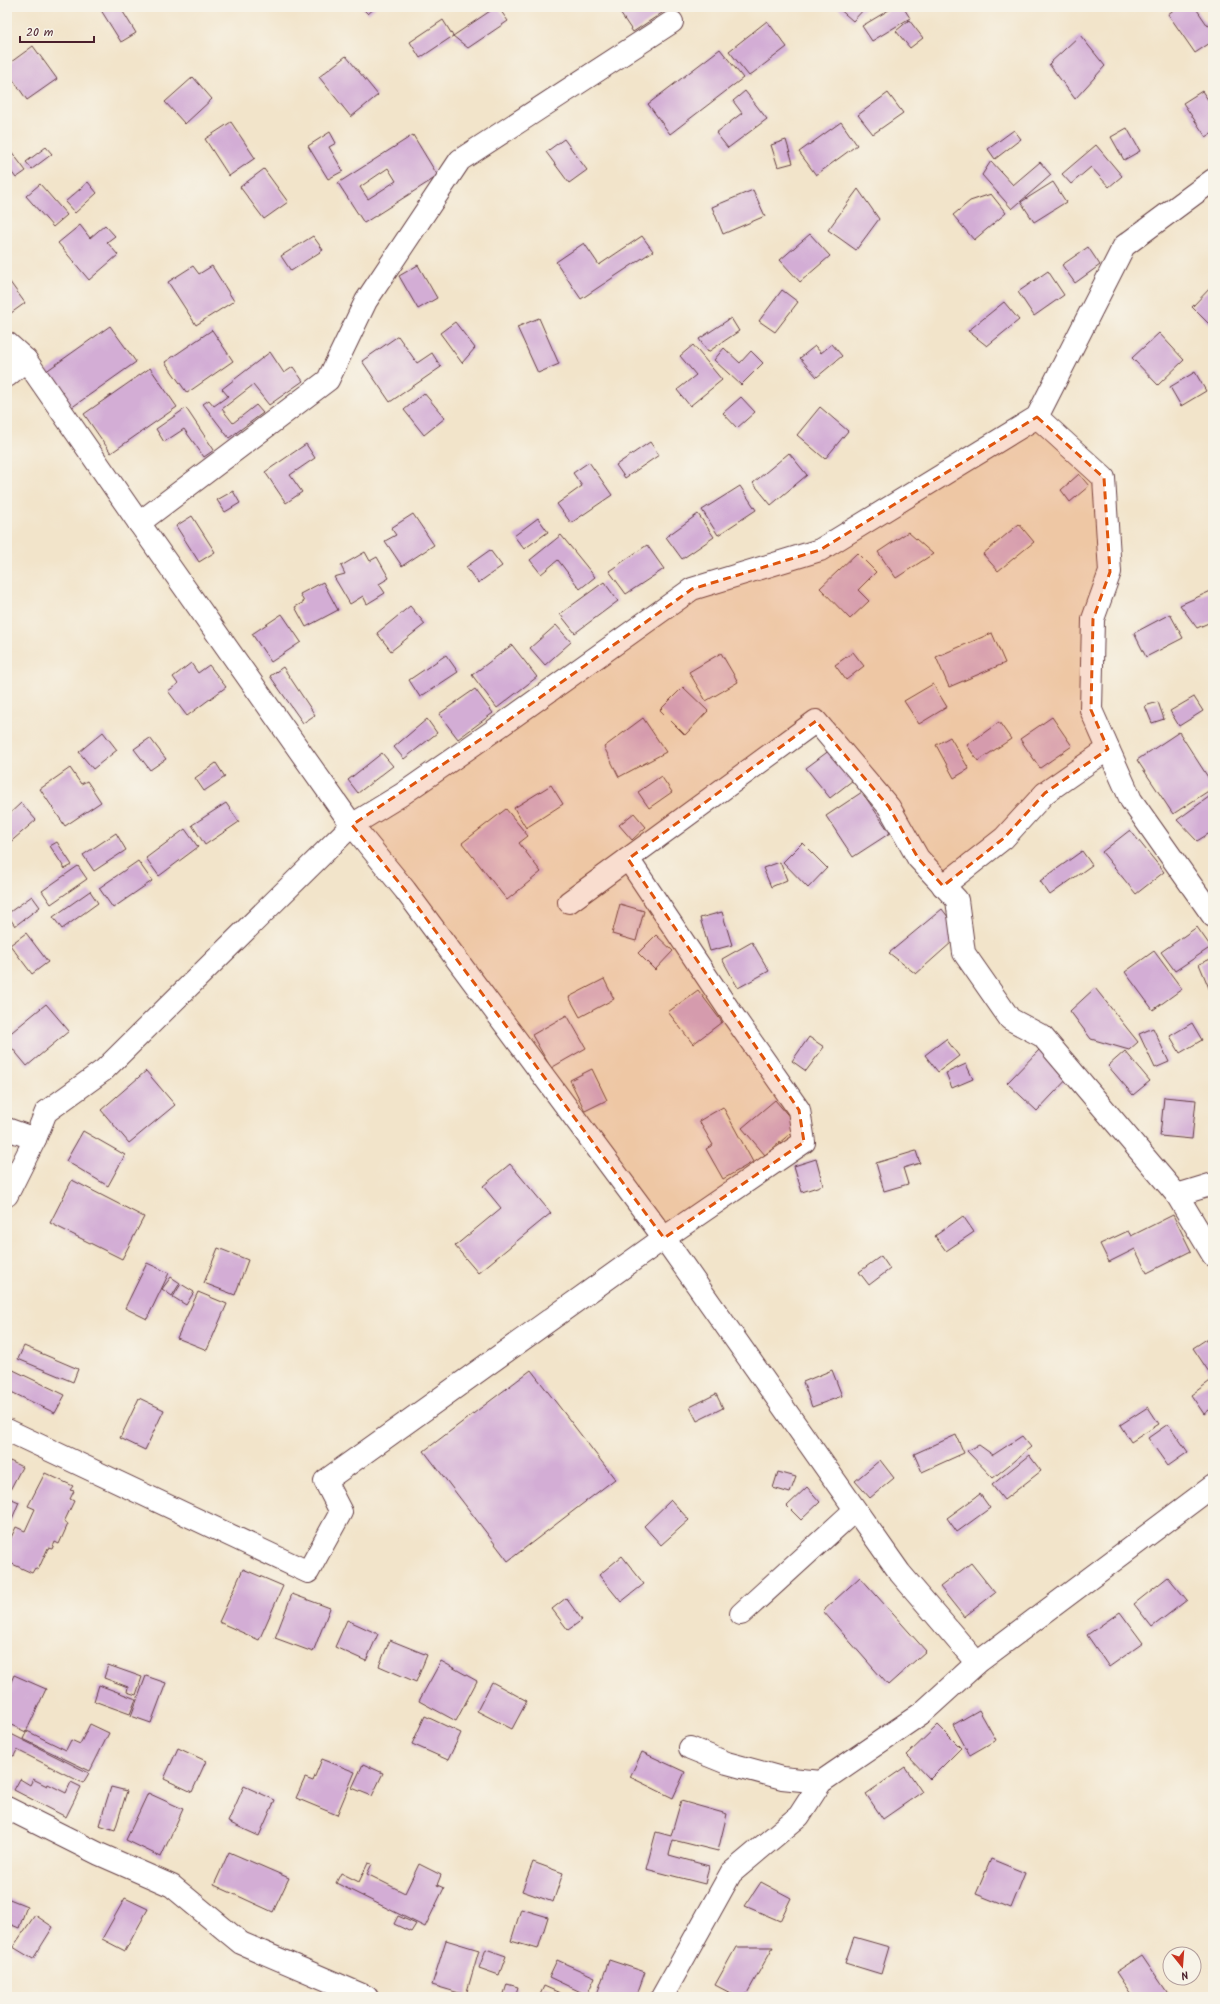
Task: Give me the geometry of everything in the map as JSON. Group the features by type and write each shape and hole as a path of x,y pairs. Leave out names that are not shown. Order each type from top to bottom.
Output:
{"street":[{"path":"139,523 328,380 366,301 460,160 672,22"},
{"path":"7,1195 35,1139 46,1112 104,1070 352,825 401,795 483,738 692,588 820,550 1037,417 1124,246 1213,180"},
{"path":"7,343 26,360 352,825 405,890 664,1238 900,1573 977,1663"},
{"path":"7,376 26,360"},
{"path":"1037,417 1104,478 1110,572 1093,619 1091,710 1131,800 1213,916"},
{"path":"568,902 816,721 889,807 918,858 957,900 964,953 1010,1019 1042,1036 1177,1195 1213,1255"},
{"path":"943,886 1004,838 1045,794 1108,749"},
{"path":"7,1430 308,1572 341,1512 325,1481 664,1238 804,1142 799,1110 727,1007 628,859"},
{"path":"7,1129 35,1139"},
{"path":"1177,1195 1213,1184"},
{"path":"662,1997 731,1873 799,1816 821,1782 922,1713 977,1663 1213,1486"},
{"path":"741,1614 856,1510"},
{"path":"690,1748 727,1763 782,1778 821,1782"},
{"path":"7,1808 99,1854 172,1886 241,1943 367,1997"}],"highlighted area":[{"path":"1037,417 1104,478 1110,572 1093,619 1091,710 1108,749 1045,793 1004,838 943,886 918,858 889,807 816,721 628,859 799,1110 804,1142 664,1238 405,890 352,825 496,729 692,589 820,550"}],"building":[{"path":"99,7 120,7 136,33 121,42"},
{"path":"361,7 376,7 368,14"},
{"path":"498,7 508,21 468,48 453,36"},
{"path":"616,7 671,7 633,32"},
{"path":"837,7 866,7 853,21"},
{"path":"894,7 903,7 910,18 872,41 862,26"},
{"path":"1178,7 1195,7 1208,26 1213,23 1213,41 1195,53 1168,14"},
{"path":"443,20 453,36 420,58 410,42"},
{"path":"909,20 923,38 910,48 896,31"},
{"path":"767,21 787,47 749,76 729,51"},
{"path":"1080,35 1105,66 1075,99 1049,64"},
{"path":"33,46 57,79 27,100 7,71 7,65"},
{"path":"720,49 743,78 670,134 648,104"},
{"path":"346,56 378,95 351,117 319,77"},
{"path":"193,77 212,99 185,124 165,102"},
{"path":"745,91 767,119 728,148 716,133 742,113 733,101"},
{"path":"1202,91 1213,107 1213,133 1206,137 1183,103"},
{"path":"888,93 903,113 873,134 858,115"},
{"path":"231,122 255,158 229,176 205,139"},
{"path":"841,122 857,145 816,175 799,152"},
{"path":"1127,128 1140,151 1124,160 1111,137"},
{"path":"1014,130 1021,139 995,159 988,149"},
{"path":"330,132 336,143 329,147 343,171 328,179 308,146"},
{"path":"413,135 438,176 364,223 338,183","holes":["388,168 396,181 368,199 360,187"]},
{"path":"564,139 587,170 569,183 546,152"},
{"path":"786,140 793,163 778,167 771,145"},
{"path":"1096,145 1122,176 1109,187 1091,167 1071,184 1062,174"},
{"path":"8,147 26,171 16,178 7,166"},
{"path":"46,147 52,154 32,169 26,162"},
{"path":"991,161 1013,185 1040,162 1051,175 1012,209 982,175"},
{"path":"264,169 288,202 264,219 240,187"},
{"path":"88,182 97,193 75,213 65,202"},
{"path":"1053,182 1066,202 1034,222 1021,202"},
{"path":"40,184 67,215 53,227 26,196"},
{"path":"858,189 879,219 856,250 828,230"},
{"path":"753,190 765,216 723,234 712,207"},
{"path":"991,194 1006,213 974,240 953,215 970,201"},
{"path":"80,225 90,238 105,225 115,236 107,242 118,255 89,280 58,243"},
{"path":"810,234 830,256 800,282 780,260"},
{"path":"313,236 323,250 291,271 281,256"},
{"path":"642,236 653,251 581,299 556,262 584,243 599,265"},
{"path":"1088,247 1100,265 1075,283 1062,265"},
{"path":"418,265 437,298 418,309 399,276"},
{"path":"193,266 199,274 212,266 234,301 196,325 168,282"},
{"path":"1048,271 1064,295 1034,316 1018,292"},
{"path":"7,278 25,303 7,316"},
{"path":"1213,285 1213,328 1192,307"},
{"path":"782,290 798,302 775,332 759,321"},
{"path":"1004,302 1019,320 987,346 968,331"},
{"path":"539,318 559,364 538,373 517,327"},
{"path":"731,318 739,331 708,352 699,339"},
{"path":"455,322 475,348 462,363 440,333"},
{"path":"110,326 136,362 71,408 45,372"},
{"path":"212,330 233,361 187,393 165,362"},
{"path":"1159,333 1184,360 1158,385 1132,358"},
{"path":"398,336 417,363 432,353 441,367 390,402 362,361"},
{"path":"832,344 842,356 817,377 800,358 815,346 821,353"},
{"path":"693,345 722,380 690,406 677,390 696,375 680,356"},
{"path":"724,348 740,363 751,351 763,363 741,385 714,360"},
{"path":"270,352 284,373 293,367 303,381 269,405 253,385 222,409 233,423 256,405 263,413 229,438 203,404 209,400 214,406 228,396 222,389"},
{"path":"150,368 177,407 111,453 84,414"},
{"path":"1195,372 1206,391 1181,406 1170,387"},
{"path":"424,393 445,418 424,435 404,410"},
{"path":"741,397 755,412 737,428 723,413"},
{"path":"820,407 848,431 825,459 797,435"},
{"path":"186,408 214,450 204,457 184,429 164,442 156,429"},
{"path":"650,442 659,455 625,478 616,465"},
{"path":"306,444 315,458 290,475 302,492 286,503 265,472"},
{"path":"789,453 807,475 771,505 753,483"},
{"path":"589,462 612,495 571,523 557,504 582,486 573,473"},
{"path":"1079,474 1089,486 1070,502 1061,490"},
{"path":"740,486 756,510 718,535 702,510"},
{"path":"233,491 240,503 225,512 217,500"},
{"path":"413,514 434,545 402,566 385,541 396,535 391,528"},
{"path":"698,514 714,537 682,559 666,537"},
{"path":"192,516 215,552 199,562 176,526"},
{"path":"538,518 548,532 524,549 514,536"},
{"path":"1019,524 1034,542 998,571 983,554"},
{"path":"908,532 933,554 896,578 878,552"},
{"path":"561,535 595,577 580,589 558,560 541,574 530,560"},
{"path":"647,545 664,569 626,594 609,571"},
{"path":"490,550 502,566 478,583 466,567"},
{"path":"365,552 370,561 377,557 389,578 379,584 385,593 367,604 363,596 350,604 334,577 345,574 341,566"},
{"path":"857,553 876,572 858,590 869,601 850,619 820,588"},
{"path":"323,582 338,610 306,627 295,607 304,602 300,594"},
{"path":"604,582 618,601 575,633 560,614"},
{"path":"1213,590 1213,621 1197,628 1180,605"},
{"path":"410,606 425,624 391,651 377,633"},
{"path":"282,614 301,642 271,662 252,634"},
{"path":"1170,614 1183,638 1146,657 1134,633"},
{"path":"556,625 571,642 545,665 530,648"},
{"path":"992,633 1005,663 949,687 936,657"},
{"path":"512,645 537,677 497,708 472,675"},
{"path":"853,652 864,666 846,680 835,665"},
{"path":"721,653 738,682 706,701 689,672"},
{"path":"446,655 458,672 420,697 409,680"},
{"path":"191,663 198,673 209,665 226,687 187,716 168,691 178,684 173,677"},
{"path":"283,667 315,715 303,723 270,676"},
{"path":"933,684 947,707 919,724 904,701"},
{"path":"683,687 708,711 685,735 660,710"},
{"path":"475,689 493,713 458,739 439,714"},
{"path":"1194,697 1203,711 1179,726 1170,711"},
{"path":"1158,702 1164,719 1152,723 1145,706"},
{"path":"1052,717 1072,746 1040,768 1020,739"},
{"path":"643,718 666,752 619,777 604,747"},
{"path":"427,719 437,733 404,759 394,747"},
{"path":"999,722 1011,739 978,761 967,745"},
{"path":"103,732 117,750 93,769 79,752"},
{"path":"1179,732 1213,785 1213,788 1173,814 1137,760"},
{"path":"950,737 969,769 954,778 936,745"},
{"path":"150,738 166,759 150,770 134,749"},
{"path":"834,747 857,777 830,798 806,768"},
{"path":"382,753 393,766 358,793 348,780"},
{"path":"216,763 225,777 204,791 195,778"},
{"path":"70,768 81,784 87,781 101,802 65,826 40,789"},
{"path":"661,776 672,792 649,808 638,792"},
{"path":"551,785 563,804 526,828 514,808"},
{"path":"862,792 890,833 853,857 826,816"},
{"path":"1213,794 1213,831 1197,841 1177,820"},
{"path":"21,803 36,820 7,845 7,816"},
{"path":"226,803 239,822 205,845 192,825"},
{"path":"506,809 528,836 519,843 541,872 507,900 462,843"},
{"path":"634,813 646,827 632,840 619,825"},
{"path":"185,829 198,847 159,876 146,858"},
{"path":"1130,830 1164,872 1136,894 1102,852"},
{"path":"116,833 126,850 94,871 83,855"},
{"path":"57,842 72,865 65,869 50,846"},
{"path":"802,843 827,868 808,888 783,862"},
{"path":"1082,851 1092,865 1050,895 1040,881"},
{"path":"138,861 152,881 113,908 99,888"},
{"path":"780,862 787,880 771,887 763,868"},
{"path":"78,866 87,879 51,904 42,891"},
{"path":"90,891 98,903 62,929 53,917"},
{"path":"32,896 40,907 15,926 7,914"},
{"path":"620,904 644,911 636,941 612,934"},
{"path":"942,909 961,934 916,974 889,953"},
{"path":"722,912 732,945 710,951 700,918"},
{"path":"1197,927 1211,947 1175,971 1161,952"},
{"path":"26,933 48,962 32,974 10,945"},
{"path":"656,935 673,951 655,970 638,953"},
{"path":"752,942 769,971 738,988 722,959"},
{"path":"1154,951 1182,989 1153,1010 1125,972"},
{"path":"1213,958 1213,992 1211,993 1199,964"},
{"path":"604,979 614,999 580,1017 569,997"},
{"path":"1095,988 1138,1042 1129,1050 1091,1039 1070,1011"},
{"path":"698,990 722,1022 693,1044 668,1012"},
{"path":"46,1004 69,1031 27,1066 7,1042 7,1036"},
{"path":"567,1015 586,1048 551,1068 532,1035"},
{"path":"1192,1023 1202,1040 1180,1053 1170,1036"},
{"path":"1153,1028 1169,1062 1155,1068 1139,1034"},
{"path":"809,1037 824,1047 806,1071 792,1061"},
{"path":"946,1039 959,1056 938,1072 925,1055"},
{"path":"1040,1049 1070,1076 1037,1111 1007,1083"},
{"path":"1125,1051 1150,1081 1133,1095 1108,1066"},
{"path":"966,1064 973,1079 952,1088 946,1073"},
{"path":"592,1069 607,1100 585,1111 570,1080"},
{"path":"146,1071 175,1105 129,1143 101,1110"},
{"path":"1164,1097 1196,1100 1192,1139 1160,1136"},
{"path":"775,1100 798,1127 765,1155 742,1128"},
{"path":"723,1107 753,1162 723,1179 706,1149 713,1145 699,1121"},
{"path":"83,1131 125,1155 108,1186 66,1161"},
{"path":"916,1151 920,1163 903,1168 908,1184 884,1191 876,1163"},
{"path":"816,1159 823,1185 802,1192 794,1166"},
{"path":"510,1164 551,1213 478,1273 455,1246 501,1208 483,1186"},
{"path":"72,1180 144,1217 122,1259 50,1223"},
{"path":"1173,1215 1191,1251 1147,1273 1135,1249 1109,1262 1100,1244 1128,1231 1131,1236"},
{"path":"963,1216 974,1232 946,1251 935,1236"},
{"path":"218,1248 248,1260 235,1295 204,1283"},
{"path":"881,1256 890,1269 869,1285 859,1272"},
{"path":"147,1263 169,1273 147,1319 125,1308"},
{"path":"171,1277 180,1283 172,1296 162,1289"},
{"path":"181,1284 194,1292 186,1305 173,1297"},
{"path":"198,1292 227,1304 207,1350 177,1338"},
{"path":"1213,1335 1213,1373 1211,1375 1193,1348"},
{"path":"24,1346 78,1369 73,1382 18,1359"},
{"path":"7,1367 65,1395 55,1413 7,1390"},
{"path":"531,1370 615,1479 508,1561 424,1451"},
{"path":"832,1370 842,1396 812,1407 803,1382"},
{"path":"1213,1379 1213,1407 1204,1414 1191,1395"},
{"path":"716,1394 723,1408 697,1421 690,1407"},
{"path":"139,1398 164,1410 145,1450 120,1438"},
{"path":"1148,1407 1159,1424 1131,1442 1120,1425"},
{"path":"1168,1424 1188,1452 1168,1466 1148,1438"},
{"path":"956,1435 964,1453 922,1472 914,1454"},
{"path":"1022,1436 1031,1447 993,1478 967,1451 979,1445 993,1455"},
{"path":"1029,1455 1041,1471 1004,1500 992,1485"},
{"path":"880,1460 894,1478 870,1498 855,1481"},
{"path":"10,1461 22,1467 9,1492 7,1491 7,1466"},
{"path":"778,1472 796,1477 790,1493 773,1488"},
{"path":"45,1473 73,1486 70,1490 74,1491 70,1499 74,1501 64,1522 68,1524 59,1544 55,1542 52,1549 48,1548 38,1570 35,1568 32,1573 8,1562 10,1556 7,1554 7,1546 16,1527 25,1531 35,1509 28,1506"},
{"path":"807,1487 820,1502 801,1520 787,1506"},
{"path":"980,1494 990,1508 957,1532 947,1518"},
{"path":"7,1497 19,1502 10,1524 7,1522"},
{"path":"671,1500 689,1520 661,1545 644,1526"},
{"path":"622,1556 644,1584 621,1602 599,1575"},
{"path":"971,1563 995,1593 964,1617 940,1587"},
{"path":"243,1569 283,1586 259,1640 219,1622"},
{"path":"860,1577 926,1651 888,1685 823,1611"},
{"path":"1168,1577 1187,1600 1152,1627 1134,1604"},
{"path":"292,1594 330,1608 313,1652 275,1638"},
{"path":"566,1598 582,1620 568,1630 552,1609"},
{"path":"1120,1612 1143,1643 1109,1667 1087,1635"},
{"path":"347,1620 378,1634 366,1661 335,1647"},
{"path":"390,1640 427,1655 416,1682 379,1666"},
{"path":"441,1661 477,1681 456,1721 419,1701"},
{"path":"108,1665 142,1677 136,1695 127,1692 128,1687 104,1678"},
{"path":"14,1675 46,1689 26,1732 7,1723 7,1691"},
{"path":"146,1676 166,1683 151,1723 131,1716"},
{"path":"492,1682 527,1701 512,1729 477,1711"},
{"path":"99,1685 136,1699 130,1714 94,1701"},
{"path":"979,1710 996,1740 970,1755 953,1725"},
{"path":"425,1716 461,1733 448,1760 412,1744"},
{"path":"90,1724 109,1733 90,1771 23,1739 27,1731 66,1750 71,1740 80,1744"},
{"path":"938,1725 961,1748 930,1779 907,1755"},
{"path":"7,1732 89,1773 83,1783 17,1750 14,1756 7,1754"},
{"path":"178,1748 206,1761 192,1792 164,1779"},
{"path":"642,1752 685,1772 673,1798 630,1777"},
{"path":"322,1759 355,1772 337,1815 296,1798 305,1778 313,1781"},
{"path":"363,1764 383,1773 372,1796 352,1788"},
{"path":"905,1767 922,1792 883,1819 866,1794"},
{"path":"20,1779 30,1785 33,1779 47,1786 48,1784 66,1793 71,1782 81,1787 66,1817 14,1790"},
{"path":"244,1786 275,1800 259,1836 228,1822"},
{"path":"111,1787 127,1791 115,1830 99,1825"},
{"path":"148,1793 183,1809 161,1857 126,1840"},
{"path":"681,1801 727,1814 718,1851 673,1840 669,1855 709,1866 705,1884 646,1869 656,1832 671,1836"},
{"path":"229,1852 289,1878 273,1912 214,1885"},
{"path":"991,1859 1025,1873 1011,1908 976,1894"},
{"path":"533,1862 563,1873 553,1902 522,1891"},
{"path":"368,1863 372,1864 367,1874 405,1893 419,1864 441,1875 437,1885 444,1888 425,1927 336,1883 341,1873 359,1882"},
{"path":"761,1882 791,1898 780,1921 745,1906"},
{"path":"7,1898 27,1906 19,1928 7,1923"},
{"path":"125,1898 148,1909 125,1951 102,1939"},
{"path":"521,1909 548,1917 538,1949 511,1941"},
{"path":"35,1915 53,1927 33,1959 13,1947"},
{"path":"398,1916 416,1924 411,1932 394,1924"},
{"path":"854,1937 889,1947 881,1974 845,1963"},
{"path":"446,1940 479,1950 466,1995 432,1985"},
{"path":"736,1947 773,1947 745,1997 738,1997 715,1985"},
{"path":"486,1949 506,1956 499,1975 479,1968"},
{"path":"1142,1955 1169,1995 1167,1997 1133,1997 1116,1972"},
{"path":"557,1960 595,1977 587,1995 549,1977"},
{"path":"609,1960 645,1972 636,1997 596,1997"},
{"path":"507,1984 518,1987 515,1997 503,1997"},
{"path":"544,1986 569,1997 539,1997"}]}
